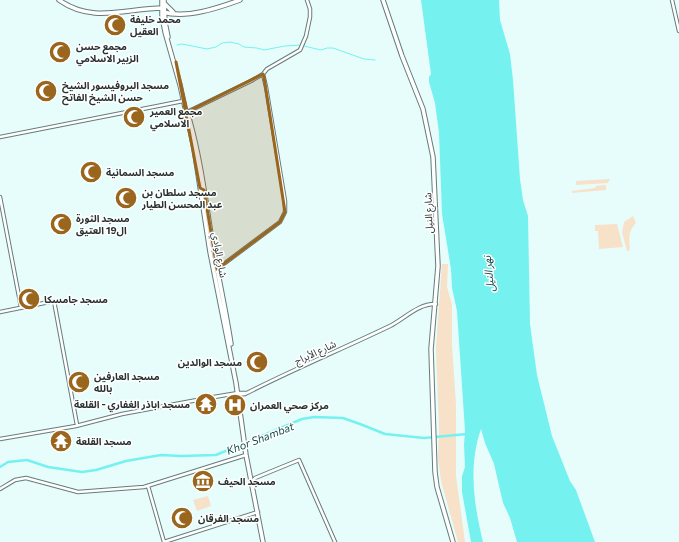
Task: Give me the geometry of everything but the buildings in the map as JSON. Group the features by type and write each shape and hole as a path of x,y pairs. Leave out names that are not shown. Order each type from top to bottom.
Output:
{"main road":[{"path":"59,0 72,7 108,14 163,7 172,13"},
{"path":"62,0 90,11 114,12 163,7 172,13 213,8 240,0"},
{"path":"213,8 234,0"},
{"name":"شارع النيل","path":"383,0 424,112 433,157 435,182"},
{"name":"شارع النيل","path":"383,0 424,110 434,154 438,266 436,304 431,349 436,483 454,542"},
{"name":"شارع الوادي","path":"163,7 202,189"},
{"name":"شارع الوادي","path":"163,7 165,32 182,83 196,143 211,245 239,394 246,455 263,542"},
{"path":"165,22 172,13"},
{"name":"شارع الوادي","path":"211,245 218,269 220,291"},
{"name":"شارع الوادي","path":"245,446 253,479 257,513"}],"street":[{"path":"188,112 241,87 263,74 267,69 294,55 301,49 306,36 310,16 310,9 307,0"},
{"path":"672,0 679,31"},
{"path":"218,269 282,219 285,211 285,201 263,74"},
{"path":"0,137 183,101"},
{"path":"0,197 21,307"},
{"path":"0,312 54,301 78,425"},
{"name":"شارع الأبراج","path":"0,439 78,425 131,412 232,394 247,393 391,325 422,307 429,304 436,304"},
{"path":"0,489 11,482 23,478 78,492 148,486 246,455"},
{"path":"253,479 299,460 335,542"},
{"path":"148,486 164,542 257,513"}],"highlighted area":[{"path":"176,62 187,112 263,74 285,212 280,222 217,269 204,190 200,188"}],"shaded area":[{"path":"610,179 608,183 576,185 576,181"},
{"path":"606,185 606,190 572,193 572,191"},
{"path":"633,216 636,223 630,232 630,250 627,251 622,232 624,222"},
{"path":"617,224 623,247 599,249 598,231 595,231 595,225"},
{"path":"442,264 448,264 447,287 452,304 452,345 456,405 456,476 465,542 458,542 441,481 438,458 439,428 436,348"},
{"path":"208,496 211,506 197,511 193,500"}],"water":[{"name":"نهر النيل","path":"421,0 499,0 500,20 510,54 520,179 523,200 528,216 530,324 537,375 552,436 570,481 576,490 595,542 517,542 510,518 503,503 494,464 481,429 475,457 474,486 477,514 483,542 471,542 462,492 462,476 465,467 465,431 457,311 452,288 451,269 442,214 439,133 435,103 429,82 429,77 431,74"}],"waterway":[{"path":"177,45 182,44 207,49 216,47 222,43 230,42 244,47 264,50 285,46 302,45"},
{"path":"304,46 321,50 333,48 364,59 375,60"},
{"name":"Khor Shambat","path":"0,467 8,462 27,460 48,467 82,472 96,470 126,461 161,455 216,455 302,419 314,417 343,418 385,434 424,438 467,434"}],"place":[{"name":"محمد خليفة العقيل","path":"115,25"},
{"name":"مجمع حسن الزبير الاسلامي","path":"60,52"},
{"name":"مسجد البروفيسور الشيخ حسن الشيخ الفاتح","path":"46,91"},
{"name":"مجمع العمير الاسلامي","path":"134,117"},
{"name":"مسجد السمانية","path":"91,172"},
{"name":"مسجد سلطان بن عبد المحسن الطيار","path":"126,198"},
{"name":"مسجد الثورة ال19 العتيق","path":"61,224"},
{"name":"مسجد جامسكا","path":"29,299"},
{"name":"مسجد الوالدين","path":"257,362"},
{"name":"مسجد العارفين بالله","path":"79,382"},
{"name":"مسجد اباذر الغفاري - القلعة","path":"206,404"},
{"name":"مركز صحي العمران","path":"235,405"},
{"name":"مسجد القلعة","path":"61,441"},
{"name":"مسجد الحيف","path":"203,481"},
{"name":"مسجد الفرقان","path":"182,518"}]}
